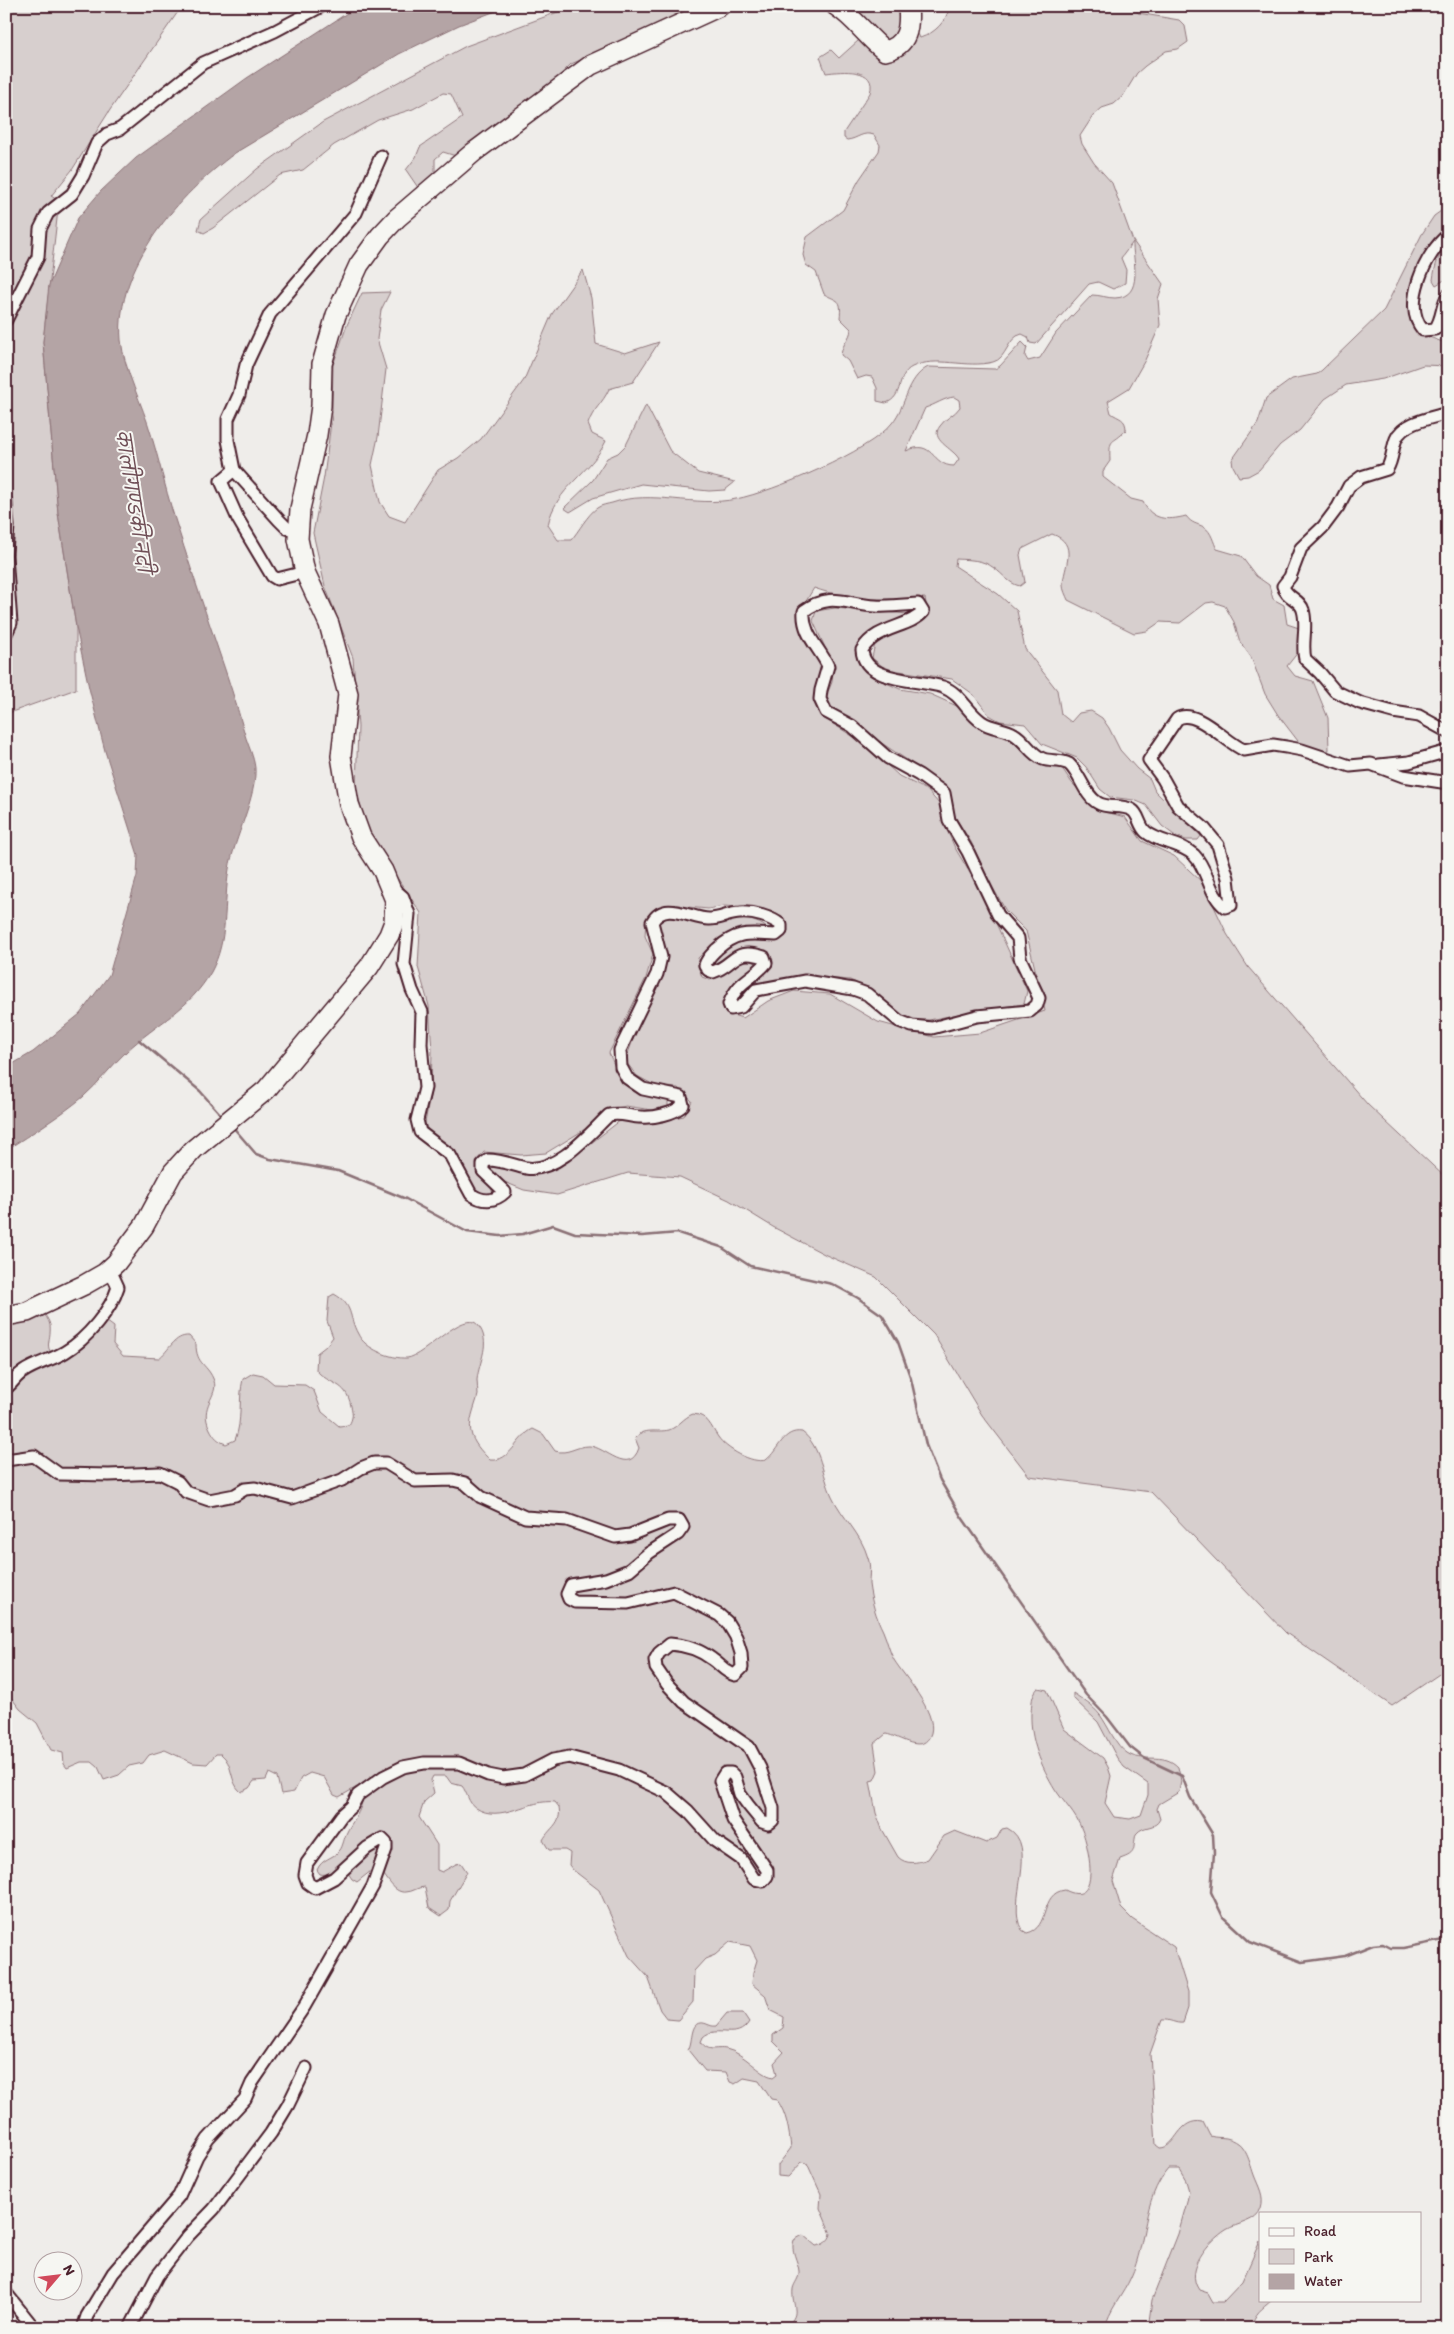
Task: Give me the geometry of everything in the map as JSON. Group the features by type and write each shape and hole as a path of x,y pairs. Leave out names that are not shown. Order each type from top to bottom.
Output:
{"highway":[{"path":"6,1316 27,1312 84,1285 105,1273 116,1263 144,1226 173,1172 194,1149 266,1090 380,951 394,922 395,900 382,871 361,837 349,804 341,756 348,694 329,624 305,572 298,547 297,531 300,509 317,435 321,406 320,380 327,347 336,315 359,265 380,236 474,152 591,65 720,6"},
{"path":"836,6 847,13 885,51 894,49 902,44 908,28 908,6"}],"street":[{"path":"6,320 38,257 40,228 48,213 72,194 80,182 97,143 107,134 120,129 204,63 275,31 322,6"},
{"path":"297,531 287,528 234,470 228,440 228,419 258,336 280,300 356,213 382,156"},
{"path":"1448,235 1430,254 1417,286 1415,312 1418,325 1423,330 1435,329 1439,324 1442,305 1448,295"},
{"path":"1448,413 1415,424 1401,431 1396,440 1392,460 1387,469 1361,477 1349,486 1338,507 1323,527 1301,548 1290,577 1283,586 1286,594 1299,603 1303,611 1306,661 1320,673 1332,689 1360,703 1393,712 1419,716 1448,732"},
{"path":"234,470 221,481 224,491 238,519 272,576 277,579 305,572"},
{"path":"6,502 8,526 6,554 11,623 6,634"},
{"path":"387,885 398,891 407,908 409,926 404,964 412,990 422,1012 421,1044 425,1088 417,1120 420,1132 450,1156 471,1194 488,1200 500,1196 504,1192 482,1171 483,1164 488,1160 501,1160 526,1168 539,1168 576,1148 609,1115 654,1116 673,1112 683,1104 681,1097 649,1091 632,1082 621,1067 620,1050 645,995 657,974 661,957 652,922 655,916 665,912 680,911 700,919 712,920 741,913 773,919 782,925 781,931 776,935 757,932 744,933 733,937 707,959 705,965 708,970 713,972 719,970 730,960 745,954 764,957 766,963 762,968 740,984 732,995 729,1004 731,1009 741,1007 756,990 805,981 853,989 867,994 899,1021 912,1026 932,1028 977,1016 1020,1014 1030,1011 1037,1005 1039,998 1020,958 1018,938 998,915 968,852 949,820 944,793 919,775 895,763 858,730 831,717 823,708 821,690 828,666 812,642 806,628 804,611 810,606 828,600 841,599 873,606 918,604 923,612 919,617 889,629 865,644 862,650 865,661 879,672 892,677 946,688 959,697 984,724 1014,734 1040,758 1069,764 1095,800 1104,806 1133,810 1144,830 1149,834 1179,845 1193,854 1204,868 1218,899 1225,907 1230,905 1230,894 1218,845 1204,828 1178,806 1163,779 1149,760 1177,719 1186,715 1193,717 1244,750 1280,746 1302,750 1350,766 1409,762 1448,751"},
{"path":"1378,765 1404,776 1448,783"},
{"path":"6,1388 21,1373 78,1343 105,1314 114,1300 118,1287 113,1276 105,1273"},
{"path":"6,1460 34,1456 59,1474 108,1475 160,1472 178,1482 186,1492 209,1500 235,1495 245,1488 292,1498 342,1480 361,1468 374,1463 386,1463 416,1481 453,1480 464,1483 480,1498 525,1517 567,1520 615,1537 630,1535 668,1520 679,1520 683,1527 678,1534 660,1545 628,1570 606,1579 571,1585 567,1594 575,1602 628,1603 674,1592 719,1615 727,1622 736,1637 741,1652 742,1668 735,1675 727,1673 710,1658 683,1645 670,1644 659,1653 655,1660 656,1668 666,1684 684,1702 749,1747 756,1757 773,1808 773,1820 768,1824 762,1822 740,1794 735,1777 730,1773 725,1773 720,1781 733,1820 767,1870 767,1876 763,1881 754,1879 741,1859 715,1841 688,1811 666,1792 619,1770 569,1757 553,1760 524,1775 503,1778 488,1775 459,1763 424,1763 403,1767 358,1794 352,1806 342,1815 307,1863 305,1876 308,1883 315,1888 334,1878 367,1848 382,1839 386,1843 386,1849 372,1886 304,2008 252,2083 244,2099 204,2145 179,2196 113,2273 87,2316 83,2328"},
{"path":"130,2328 156,2276 177,2249 214,2208 272,2133 306,2068"},
{"path":"6,2293 34,2328"}],"green space":[{"path":"6,6 182,6 110,110 72,170 51,196 59,201 43,342 58,513 76,627 76,689 6,714"},
{"path":"574,6 709,6 571,64 544,91 456,156 443,152 435,159 435,177 419,189 406,170 416,157 420,147 462,118 451,94 443,93 413,109 378,120 334,145 303,170 280,175 213,228 204,233 198,230 201,219 257,169 323,122 466,46"},
{"path":"844,6 897,6 899,27 896,37 888,45"},
{"path":"950,6 1133,6 1138,13 1179,20 1185,26 1188,42 1178,49 1166,51 1145,66 1137,73 1123,96 1114,104 1102,108 1093,116 1080,136 1082,144 1094,163 1112,183 1133,241 1163,284 1158,299 1160,325 1145,360 1129,388 1108,401 1111,413 1122,419 1126,430 1111,444 1110,461 1103,471 1103,477 1131,499 1143,502 1156,516 1166,519 1186,516 1192,522 1204,527 1211,534 1217,549 1241,556 1256,576 1269,585 1273,599 1284,605 1287,624 1299,628 1303,646 1287,666 1295,676 1313,681 1328,718 1329,750 1311,758 1278,715 1265,694 1251,657 1240,642 1234,622 1225,606 1213,602 1206,603 1180,623 1160,622 1147,631 1134,633 1068,600 1063,585 1068,550 1061,538 1052,534 1022,549 1020,555 1025,582 1020,586 985,563 976,560 956,559 955,566 998,594 1017,611 1025,649 1057,690 1061,714 1071,722 1079,713 1091,711 1102,718 1120,750 1137,769 1150,779 1155,791 1201,836 1198,840 1186,840 1174,835 1162,826 1146,805 1134,800 1110,797 1100,789 1086,767 1077,758 1042,744 1025,724 1000,721 989,715 973,694 952,679 886,669 872,658 875,643 928,615 925,598 882,599 855,597 814,588 802,612 800,630 808,646 824,668 815,698 822,717 862,742 899,776 927,790 940,805 943,821 955,848 983,895 1027,991 1024,1004 979,1010 929,1020 908,1020 870,990 850,980 800,976 765,983 737,1005 734,1000 738,994 764,971 773,960 768,952 745,951 712,969 709,965 715,956 743,938 768,939 783,922 754,908 724,906 708,909 677,906 655,908 646,920 645,936 653,954 646,978 609,1053 623,1082 629,1088 644,1095 668,1099 668,1106 652,1110 626,1106 605,1110 592,1125 546,1153 521,1155 484,1152 476,1161 493,1193 481,1194 472,1187 429,1134 425,1123 431,1090 432,1051 429,1006 418,967 421,913 383,857 366,826 356,789 358,727 353,658 325,586 313,533 324,477 332,415 333,365 347,325 362,293 390,292 381,310 377,339 386,369 378,437 372,465 380,502 389,516 405,522 438,470 458,458 481,439 524,380 552,314 583,270 591,298 596,344 625,353 659,342 633,382 609,389 590,419 588,424 592,434 606,441 592,462 565,491 552,512 548,525 558,540 571,540 590,515 597,508 604,505 627,499 642,498 705,501 736,499 773,488 820,469 864,446 881,434 897,416 915,378 928,367 995,369 1022,342 1027,347 1025,356 1028,361 1040,358 1056,333 1092,295 1115,298 1124,296 1130,291 1134,284 1135,276 1133,242 1121,258 1126,270 1125,283 1113,289 1098,282 1089,284 1036,344 1030,343 1028,337 1022,334 1013,339 1001,357 993,362 972,364 931,362 912,367 904,375 895,396 886,403 877,401 877,388 872,377 866,376 857,379 848,361 841,355 851,329 840,318 840,304 824,294 816,272 806,265 803,255 807,237 843,210 859,180 879,151 880,145 874,135 870,134 847,140 844,138 844,132 870,93 871,85 869,79 857,72 826,73 820,57 831,50 839,58 859,40 880,55 915,32 920,38 930,33 943,22","holes":["954,397 959,400 960,407 942,423 937,431 937,436 943,444 959,459 954,466 946,465 922,448 906,451 925,408"]},
{"path":"1448,206 1448,229 1434,244 1412,322 1421,334 1448,344 1448,366 1423,365 1383,379 1346,385 1325,399 1300,430 1280,445 1259,470 1248,476 1239,477 1232,460 1258,423 1266,398 1292,379 1317,374 1384,310 1422,234 1434,216"},
{"path":"1448,241 1448,278 1436,285 1433,280 1436,264"},
{"path":"646,405 670,451 698,473 735,482 725,490 709,491 641,484 593,498 570,512 564,508 593,480 607,458 618,453 626,445"},
{"path":"835,608 909,614 867,634 855,649 860,666 877,679 900,689 930,694 959,707 974,723 1009,739 1040,765 1062,768 1072,783 1098,810 1125,817 1142,841 1174,856 1203,883 1227,934 1248,967 1368,1105 1448,1180 1448,1668 1392,1706 1286,1633 1151,1492 1029,1476 982,1415 934,1335 876,1277 826,1255 773,1227 729,1200 680,1177 628,1173 557,1195 524,1190 502,1181 491,1171 492,1165 537,1174 560,1167 621,1120 640,1124 684,1116 692,1101 678,1088 656,1086 637,1076 626,1062 644,1010 657,959 659,945 658,922 664,918 734,917 760,923 768,929 757,928 738,931 721,939 698,958 698,966 702,977 710,980 734,964 746,960 758,964 734,984 727,996 725,1013 743,1018 768,1001 794,991 830,994 878,1022 934,1037 980,1033 1045,1011 1026,931 1006,911 988,879 971,842 952,812 952,800 940,782 861,727 835,712 825,699 832,682 833,665 813,621 816,611"},
{"path":"334,1294 345,1302 358,1334 366,1344 379,1352 394,1357 407,1358 414,1356 463,1323 472,1321 478,1325 484,1338 484,1352 477,1380 478,1395 470,1426 476,1443 490,1460 497,1460 503,1457 533,1429 543,1434 555,1451 564,1452 589,1446 595,1447 616,1458 629,1460 635,1456 639,1448 635,1438 639,1435 647,1431 669,1430 693,1414 706,1419 722,1442 733,1451 747,1458 760,1461 766,1460 790,1434 802,1432 817,1453 836,1504 865,1549 869,1564 870,1590 878,1620 894,1660 925,1705 932,1724 928,1740 923,1743 911,1743 886,1734 874,1744 878,1771 874,1780 870,1781 876,1813 882,1829 898,1857 901,1860 912,1863 928,1859 944,1836 955,1831 986,1843 997,1838 1002,1829 1007,1828 1017,1836 1021,1847 1022,1861 1017,1905 1018,1919 1022,1930 1027,1933 1039,1925 1051,1897 1065,1890 1077,1894 1084,1891 1090,1874 1088,1849 1082,1830 1077,1819 1050,1780 1034,1743 1031,1713 1033,1697 1038,1688 1047,1690 1064,1729 1103,1758 1111,1776 1105,1803 1114,1817 1130,1819 1141,1815 1148,1795 1148,1784 1124,1767 1117,1758 1098,1722 1073,1698 1073,1693 1097,1711 1119,1745 1127,1753 1140,1758 1159,1758 1172,1762 1178,1767 1181,1781 1179,1792 1159,1804 1157,1809 1160,1819 1155,1825 1142,1829 1136,1834 1132,1853 1120,1859 1113,1881 1121,1908 1132,1919 1174,1947 1188,1992 1188,2008 1183,2023 1162,2020 1150,2054 1156,2145 1160,2148 1166,2147 1188,2124 1203,2122 1210,2136 1233,2140 1242,2147 1248,2157 1260,2191 1262,2204 1259,2213 1251,2219 1226,2230 1212,2241 1200,2256 1194,2273 1195,2282 1199,2290 1208,2293 1213,2302 1223,2302 1242,2282 1259,2243 1259,2302 1270,2302 1257,2315 1251,2328 1148,2328 1152,2300 1178,2234 1189,2191 1179,2169 1168,2169 1160,2181 1149,2208 1140,2250 1131,2277 1109,2316 1105,2328 783,2328 793,2319 795,2314 793,2289 799,2274 793,2248 794,2240 803,2235 816,2246 829,2239 831,2234 820,2208 821,2194 807,2163 802,2162 788,2177 778,2176 778,2165 791,2148 785,2117 777,2100 771,2099 759,2081 744,2078 735,2084 730,2082 726,2072 705,2071 688,2050 693,2030 697,2024 702,2023 716,2026 727,2013 743,2013 749,2022 744,2028 733,2032 709,2033 703,2037 701,2042 710,2049 733,2051 768,2075 773,2077 777,2074 774,2063 784,2052 773,2041 773,2035 783,2028 784,2017 770,2010 765,1995 752,1984 757,1960 750,1946 730,1942 715,1955 705,1959 694,1971 693,2002 678,2020 667,2019 660,2010 648,1977 629,1956 599,1890 569,1865 570,1853 565,1850 549,1850 543,1840 559,1818 559,1807 555,1802 535,1804 505,1812 485,1812 473,1806 462,1786 451,1783 446,1776 433,1776 431,1780 434,1793 424,1802 419,1817 437,1845 437,1870 442,1872 461,1863 467,1872 450,1901 449,1910 441,1916 429,1908 425,1887 401,1892 393,1887 376,1867 357,1882 352,1879 346,1870 320,1874 317,1870 322,1863 341,1848 347,1832 360,1810 362,1798 361,1792 357,1787 339,1797 334,1795 324,1777 310,1773 301,1778 294,1792 281,1794 277,1777 269,1773 266,1780 254,1781 249,1788 241,1792 237,1788 228,1763 221,1754 216,1754 207,1764 193,1763 165,1750 149,1755 143,1763 129,1766 119,1775 104,1780 98,1767 92,1762 81,1762 67,1768 64,1764 63,1753 51,1750 37,1723 20,1709 6,1691 6,1321 42,1311 50,1325 49,1349 55,1356 62,1359 68,1357 101,1321 106,1321 114,1327 113,1344 123,1356 159,1358 179,1338 189,1336 196,1344 198,1356 212,1375 214,1381 214,1392 207,1408 207,1421 218,1440 226,1444 235,1440 240,1417 243,1379 253,1373 263,1375 274,1384 305,1385 314,1391 322,1412 339,1426 349,1425 352,1411 349,1398 341,1388 316,1370 317,1353 333,1337 327,1321 329,1297"}],"water":[{"name":"कालीगण्डकी नदी","path":"358,6 509,6 459,25 399,54 235,153 193,189 173,211 155,234 140,259 128,285 122,312 121,340 126,363 148,423 173,513 239,713 252,755 255,779 229,869 221,947 217,960 203,985 183,1006 127,1051 83,1097 6,1150 6,1068 33,1052 80,1014 109,975 137,876 138,855 105,751 89,688 76,627 58,513 43,342 49,285 78,218 101,191 136,158 247,78"}],"waterway":[{"path":"139,1040 200,1091 223,1117"},
{"path":"232,1126 256,1154 270,1159 338,1171 406,1199 467,1232 500,1236 523,1234 553,1225 575,1233 642,1236 678,1233 721,1247 750,1266 832,1284 858,1298 882,1315 898,1342 911,1379 926,1445 940,1480 961,1516 1086,1695 1107,1717 1130,1747 1144,1758 1182,1776 1190,1797 1213,1835 1214,1853 1211,1892 1223,1917 1250,1942 1302,1962 1345,1956 1373,1945 1383,1944 1391,1948 1404,1948 1448,1939"}]}
